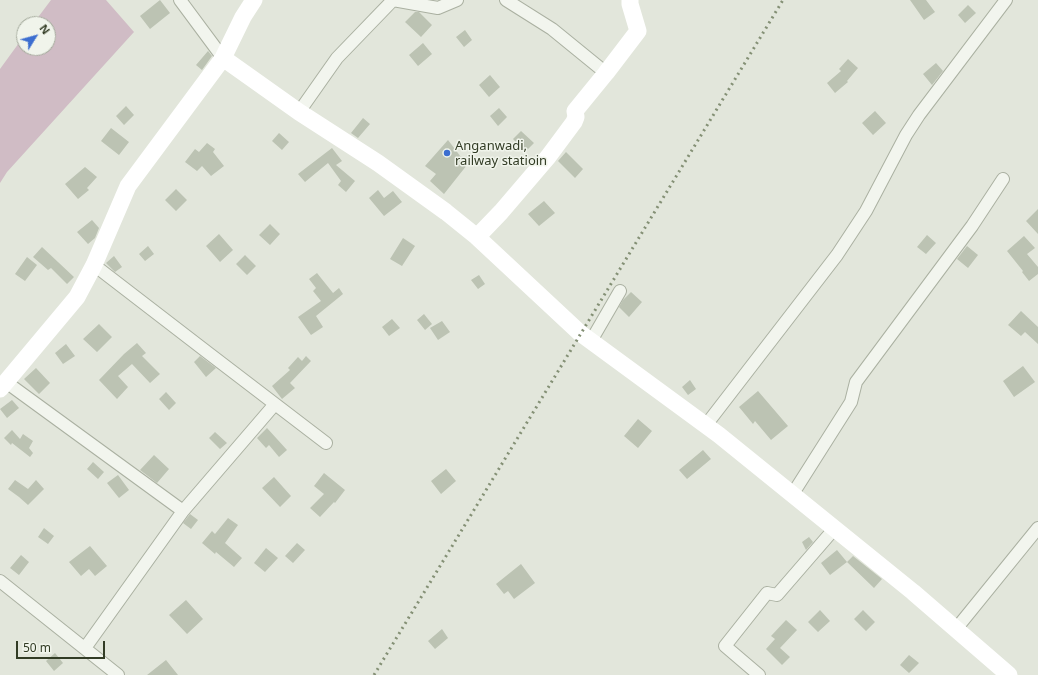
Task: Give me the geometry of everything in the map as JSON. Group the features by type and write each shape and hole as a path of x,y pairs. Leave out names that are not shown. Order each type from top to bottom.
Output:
{"main road":[{"path":"3,386 77,297 94,265 128,186 223,58 243,17 254,0"},
{"path":"477,237 501,212 548,157 574,122 576,117 575,111 638,31 630,0"},
{"path":"223,58 299,112 378,163 446,212 477,237 580,333 706,425 835,528 1009,675"}],"street":[{"path":"180,0 223,58"},
{"path":"299,112 337,58 393,0 438,8 457,0"},
{"path":"506,0 552,29 606,73"},
{"path":"706,425 837,255 866,211 906,135 1006,0"},
{"path":"792,495 851,402 856,382 972,226 1003,179"},
{"path":"94,265 326,443"},
{"path":"591,341 620,291"},
{"path":"3,386 183,511"},
{"path":"86,648 183,511 276,404"},
{"path":"759,675 724,646 767,593 777,595 835,528"},
{"path":"956,630 1038,528"},
{"path":"0,581 118,675"}],"shaded area":[{"path":"51,0 106,0 134,32 7,172 0,183 0,69 16,47 16,56 56,56 56,16 39,16"}],"building":[{"path":"160,0 170,13 150,29 140,16"},
{"path":"910,0 926,0 935,12 924,20"},
{"path":"968,5 976,13 965,23 958,15"},
{"path":"415,12 419,12 432,25 421,37 405,22"},
{"path":"465,30 472,40 464,47 456,37"},
{"path":"423,43 432,54 418,66 409,55"},
{"path":"208,51 212,56 202,70 196,65"},
{"path":"848,59 858,68 847,81 848,82 835,93 827,83 841,71 839,69"},
{"path":"936,63 943,71 932,85 923,74"},
{"path":"490,75 500,87 489,97 479,85"},
{"path":"126,106 134,115 124,125 116,116"},
{"path":"499,108 507,117 498,126 490,116"},
{"path":"875,111 886,123 873,135 862,123"},
{"path":"363,118 370,124 358,138 351,133"},
{"path":"111,128 129,142 119,155 101,141"},
{"path":"521,131 534,143 525,152 513,139"},
{"path":"279,133 289,142 282,150 272,141"},
{"name":"Anganwadi, railway statioin","path":"448,140 467,165 444,194 430,181 436,174 425,166"},
{"path":"207,143 215,149 213,152 224,166 211,176 202,166 197,171 185,162 195,149 199,152"},
{"path":"332,148 342,161 336,165 355,181 346,192 338,185 341,181 328,163 305,182 298,174"},
{"path":"566,152 583,169 575,178 558,161"},
{"path":"85,167 97,177 87,188 89,190 78,199 65,184"},
{"path":"176,189 187,200 176,211 165,200"},
{"path":"378,190 384,198 393,191 402,202 384,216 369,198"},
{"path":"544,201 555,213 539,226 528,214"},
{"path":"1038,209 1038,234 1026,221"},
{"path":"92,220 99,228 95,238 88,244 77,232"},
{"path":"270,224 280,234 270,245 259,235"},
{"path":"219,234 233,250 220,262 206,246"},
{"path":"927,235 936,243 926,254 917,247"},
{"path":"1024,236 1035,248 1027,254 1038,267 1038,274 1029,281 1007,251"},
{"path":"403,238 415,246 402,266 390,259"},
{"path":"148,246 154,254 145,261 139,254"},
{"path":"967,246 978,255 968,268 957,259"},
{"path":"42,247 74,277 67,284 51,268 48,270 33,257"},
{"path":"245,255 256,266 247,275 236,264"},
{"path":"114,256 122,267 115,272 106,263"},
{"path":"27,257 37,265 25,281 15,274"},
{"path":"317,273 333,293 339,288 343,294 316,316 323,327 311,335 298,317 321,301 313,291 316,288 309,279"},
{"path":"479,275 485,284 478,289 471,280"},
{"path":"631,292 642,302 629,317 619,307 623,300"},
{"path":"1021,311 1038,327 1038,344 1025,332 1021,336 1008,325"},
{"path":"424,314 432,324 425,330 417,320"},
{"path":"392,319 400,328 389,336 382,327"},
{"path":"442,321 450,332 438,340 430,328"},
{"path":"99,324 112,337 97,352 83,339"},
{"path":"137,343 146,353 142,356 160,374 150,383 132,364 118,376 128,387 117,399 99,380"},
{"path":"66,344 75,356 63,364 55,353"},
{"path":"200,356 216,368 206,377 194,362"},
{"path":"306,356 311,361 290,383 295,388 282,399 272,386 290,370 288,368 298,357 302,361"},
{"path":"1023,366 1035,382 1014,397 1003,381"},
{"path":"36,368 50,383 39,394 24,379"},
{"path":"690,380 696,389 688,395 682,387"},
{"path":"758,391 788,426 771,440 755,421 753,424 739,407"},
{"path":"166,392 176,403 169,410 159,399"},
{"path":"12,400 19,408 7,418 0,409"},
{"path":"638,419 652,431 638,448 624,436"},
{"path":"267,428 287,450 279,457 269,445 266,448 257,438"},
{"path":"12,430 20,439 23,434 33,441 29,448 33,453 30,457 12,443 11,445 4,438"},
{"path":"215,432 227,443 220,449 209,438"},
{"path":"703,450 711,459 687,479 679,470"},
{"path":"154,455 169,469 157,483 140,470"},
{"path":"93,462 104,472 98,479 87,469"},
{"path":"446,469 456,481 441,494 431,481"},
{"path":"324,473 345,490 335,503 334,502 320,517 310,508 324,494 314,486"},
{"path":"118,475 129,490 119,498 107,483"},
{"path":"274,477 291,496 280,507 262,488"},
{"path":"15,480 28,489 36,480 44,489 28,505 8,489"},
{"path":"190,514 198,520 191,529 183,523"},
{"path":"228,518 238,525 225,543 242,558 234,567 202,543 212,531 215,534"},
{"path":"44,528 54,536 48,544 38,537"},
{"path":"809,537 813,542 806,550 802,542"},
{"path":"297,543 305,550 293,563 285,556"},
{"path":"90,546 107,566 95,576 89,569 81,576 69,562"},
{"path":"266,548 278,558 265,572 254,563"},
{"path":"837,550 847,562 830,575 821,563"},
{"path":"21,555 29,562 19,575 10,568"},
{"path":"853,556 882,579 874,588 847,562"},
{"path":"521,564 535,583 514,599 508,591 504,594 496,584"},
{"path":"186,600 203,619 187,634 169,615"},
{"path":"820,610 830,621 818,632 808,622"},
{"path":"863,610 875,622 866,631 854,619"},
{"path":"786,620 797,630 780,648 790,657 782,665 766,649 775,639 771,636"},
{"path":"442,629 448,638 435,649 428,641"},
{"path":"55,653 63,663 54,671 46,661"},
{"path":"909,655 919,663 909,673 900,665"},
{"path":"166,660 178,675 147,675"}],"railway":[{"path":"374,675 783,0"}],"place":[{"name":"Anganwadi, railway statioin","path":"447,153"}]}
